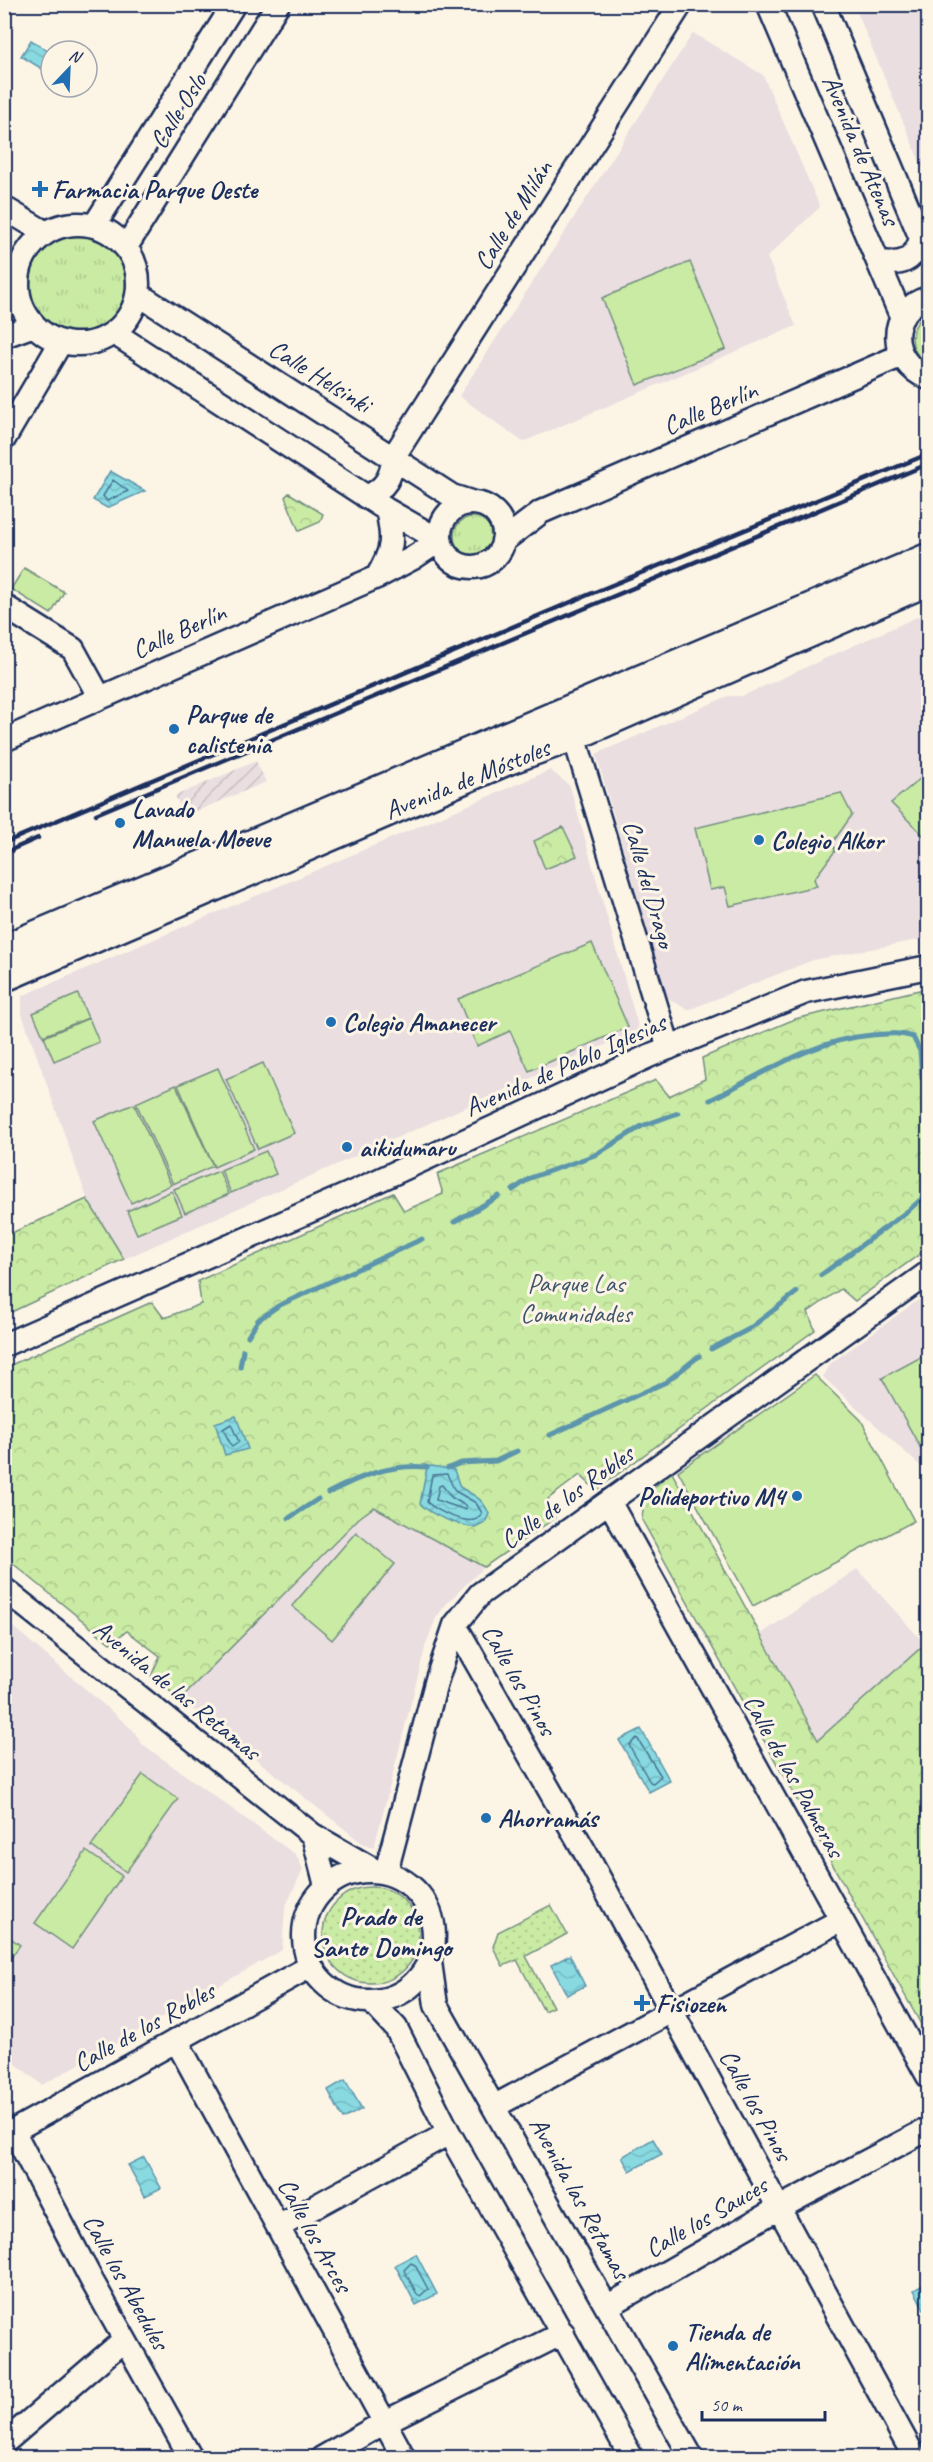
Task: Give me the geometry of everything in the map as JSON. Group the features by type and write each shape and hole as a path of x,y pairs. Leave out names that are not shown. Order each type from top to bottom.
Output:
{"main road":[{"name":"Avenida de Móstoles","path":"4,950 928,558"},
{"name":"Avenida de Móstoles","path":"4,977 442,788 574,736 928,581"}],"street":[{"name":"Calle Oslo","path":"94,226 234,4"},
{"name":"Calle Oslo","path":"126,247 278,4"},
{"name":"Calle de Milán","path":"366,496 381,490 388,483 394,456 681,4"},
{"name":"Avenida de Atenas","path":"768,4 902,318"},
{"name":"Avenida de Atenas","path":"823,4 925,247"},
{"path":"4,208 46,233"},
{"path":"66,225 94,226 112,234 126,247 138,273 138,294 126,322 114,333 98,341 79,345 61,342 46,335 34,324 24,311 12,284 23,259 33,244 46,233 66,225"},
{"path":"878,261 892,264 905,263 917,251 925,247"},
{"name":"Calle Helsinki","path":"138,294 394,456 452,496 474,503"},
{"path":"928,298 910,308 902,318 897,340 900,356 915,372 928,378"},
{"path":"4,336 34,324"},
{"path":"114,333 387,510 427,534 440,538"},
{"path":"4,439 61,342"},
{"name":"Calle Berlín","path":"503,542 541,512 900,356"},
{"path":"474,503 482,504 496,514 502,523 503,542 500,551 484,565 464,566 450,561 441,548 440,538 445,516 463,504 474,503"},
{"path":"377,577 389,558 393,538 387,510"},
{"name":"Calle Berlín","path":"496,514 541,512"},
{"name":"Calle Berlín","path":"4,740 377,577 413,558 440,538"},
{"name":"Calle Berlín","path":"377,577 450,561"},
{"path":"4,606 74,649 100,698"},
{"name":"Calle del Drago","path":"574,736 667,1045"},
{"name":"Avenida de Pablo Iglesias","path":"4,1345 329,1203 667,1045 746,1004 803,981 928,956"},
{"name":"Avenida de Pablo Iglesias","path":"4,1333 492,1114 806,992 928,967"},
{"name":"Calle de los Robles","path":"380,1871 455,1625 480,1594 928,1274"},
{"name":"Calle de las Palmeras","path":"610,1503 928,2076"},
{"name":"Avenida de las Retamas","path":"4,1589 313,1835 380,1871"},
{"name":"Calle los Pinos","path":"455,1625 585,1852 779,2208 910,2456"},
{"path":"313,1835 326,1886"},
{"path":"380,1871 412,1887 430,1910 435,1942 430,1962 420,1978 406,1990 390,1998 372,2002 354,2000 336,1993 322,1981 311,1966 304,1945 304,1923 312,1902 326,1886 341,1876 380,1871"},
{"path":"495,2106 841,1920"},
{"name":"Avenida las Retamas","path":"430,1962 436,2005 692,2457"},
{"name":"Calle de los Robles","path":"9,2134 311,1966"},
{"path":"372,2002 396,2028 449,2133 632,2457"},
{"name":"Calle los Arces","path":"176,2040 404,2457"},
{"name":"Calle los Sauces","path":"608,2306 779,2208 928,2129"},
{"path":"278,2226 449,2133"},
{"name":"Calle los Abedules","path":"9,2134 191,2457"},
{"path":"322,2457 385,2422 563,2333"},
{"path":"4,2443 124,2340"}],"shaded area":[{"path":"854,5 928,5 928,181"},
{"path":"693,33 763,75 820,207 767,257 796,326 523,442 459,396"},
{"name":"Colegio Alkor","path":"928,612 928,938 813,960 688,1010 666,997 596,754 728,696 742,696"},
{"path":"256,761 266,782 185,816 175,796"},
{"name":"Colegio Amanecer","path":"550,770 570,786 639,1030 124,1259 87,1198 22,1014 22,996"},
{"path":"928,1293 928,1473 823,1377 831,1363"},
{"path":"375,1507 484,1567 447,1603 436,1618 426,1644 374,1848 362,1843 180,1699 359,1518"},
{"path":"857,1569 925,1644 819,1740 761,1634"},
{"path":"4,1619 133,1730 142,1744 296,1855 303,1869 285,1908 282,1950 42,2085 5,2055"}],"green space":[{"path":"78,235 97,239 113,249 123,265 127,284 123,303 113,319 97,329 78,333 59,329 43,319 33,303 29,284 33,265 43,249 59,239"},
{"path":"690,262 726,349 637,385 602,298"},
{"path":"928,314 928,363 916,353 912,338 916,324"},
{"path":"289,493 323,514 320,522 299,531 285,497"},
{"path":"473,517 487,522 492,536 487,550 473,555 459,550 454,536 459,522"},
{"path":"24,568 64,592 51,614 11,589"},
{"path":"928,772 928,840 891,803"},
{"path":"841,793 852,815 833,842 835,851 814,879 817,886 730,906 725,887 710,890 695,828"},
{"path":"563,827 577,856 545,869 534,841"},
{"path":"592,943 628,1027 529,1071 510,1031 477,1046 458,999"},
{"name":"Parque Las Comunidades","path":"928,988 928,1248 855,1301 841,1289 808,1312 815,1330 596,1490 580,1475 548,1499 555,1518 484,1567 374,1507 359,1518 180,1699 151,1676 160,1656 127,1631 110,1643 5,1557 4,1368 152,1302 164,1318 201,1304 198,1281 393,1193 404,1211 443,1194 437,1174 656,1080 669,1096 705,1079 702,1058 795,1019"},
{"path":"78,994 88,1018 43,1036 33,1013"},
{"path":"89,1018 99,1042 54,1061 44,1037"},
{"path":"263,1063 294,1133 258,1149 226,1079"},
{"path":"218,1068 254,1149 214,1167 178,1085"},
{"path":"176,1085 213,1166 173,1184 136,1103"},
{"path":"134,1104 171,1185 131,1203 94,1121"},
{"path":"266,1151 276,1174 231,1193 221,1170"},
{"path":"219,1171 229,1194 185,1213 174,1189"},
{"path":"172,1191 182,1215 137,1234 127,1211"},
{"path":"87,1199 124,1259 5,1315 5,1236"},
{"path":"921,1357 928,1370 928,1455 925,1456 882,1378"},
{"name":"Polideportivo M4","path":"815,1375 861,1420 914,1521 753,1606 678,1471"},
{"path":"671,1471 818,1740 925,1644 928,1649 928,2037 642,1520 644,1498"},
{"path":"356,1532 395,1564 332,1640 292,1606"},
{"path":"143,1774 178,1799 126,1872 91,1846"},
{"path":"86,1851 122,1876 72,1949 35,1923"},
{"path":"371,1887 390,1890 405,1901 416,1916 419,1935 416,1954 405,1969 390,1980 371,1983 352,1980 337,1969 326,1954 323,1935 326,1916 337,1901 352,1890"},
{"path":"551,1905 567,1934 526,1956 553,2007 544,2011 517,1960 503,1966 493,1947 498,1932"},
{"path":"5,1934 20,1945 5,1966"}],"water":[{"path":"31,40 39,45 39,67 21,56"},
{"path":"110,471 145,491 107,508 93,500"},
{"path":"236,1416 248,1449 225,1455 215,1423"},
{"path":"427,1467 454,1470 460,1487 477,1498 487,1509 489,1514 485,1523 475,1528 460,1524 439,1516 420,1504"},
{"path":"641,1729 670,1781 649,1792 619,1740"},
{"path":"570,1955 585,1986 567,1995 551,1965"},
{"path":"345,2080 362,2109 343,2119 328,2090"},
{"path":"653,2139 662,2154 630,2171 622,2157"},
{"path":"144,2157 161,2188 145,2196 128,2165"},
{"path":"416,2254 437,2294 416,2305 395,2265"},
{"path":"928,2282 928,2317 914,2290"}],"waterway":[{"path":"710,1100 808,1051 850,1038 872,1035 897,1034 913,1037 920,1051 922,1078"},
{"path":"513,1190 530,1178 595,1155 642,1126 678,1113"},
{"path":"821,1275 909,1210 928,1193"},
{"path":"454,1222 499,1196"},
{"path":"248,1336 258,1320 278,1306 422,1239"},
{"path":"711,1349 749,1329 797,1292"},
{"path":"240,1367 243,1350"},
{"path":"550,1435 666,1382 699,1356"},
{"path":"448,1468 461,1463 496,1461 517,1451"},
{"path":"328,1493 376,1472 400,1467 427,1467"},
{"path":"289,1518 318,1499"}],"railway":[{"path":"4,843 571,602 928,454"},
{"path":"96,814 928,464"},
{"path":"4,853 38,838"}],"place":[{"name":"Farmacia Parque Oeste","path":"40,189"},
{"name":"Parque de calistenia","path":"174,729"},
{"name":"Lavado Manuela Moeve","path":"120,823"},
{"name":"Colegio Alkor","path":"759,840"},
{"name":"Colegio Amanecer","path":"331,1022"},
{"name":"aikidumaru","path":"347,1147"},
{"name":"Polideportivo M4","path":"797,1496"},
{"name":"Ahorramás","path":"486,1818"},
{"name":"Fisiozen","path":"642,2003"},
{"name":"Tienda de Alimentación","path":"673,2346"}],"district":[{"name":"Prado de Santo Domingo","path":"381,1932"}]}
